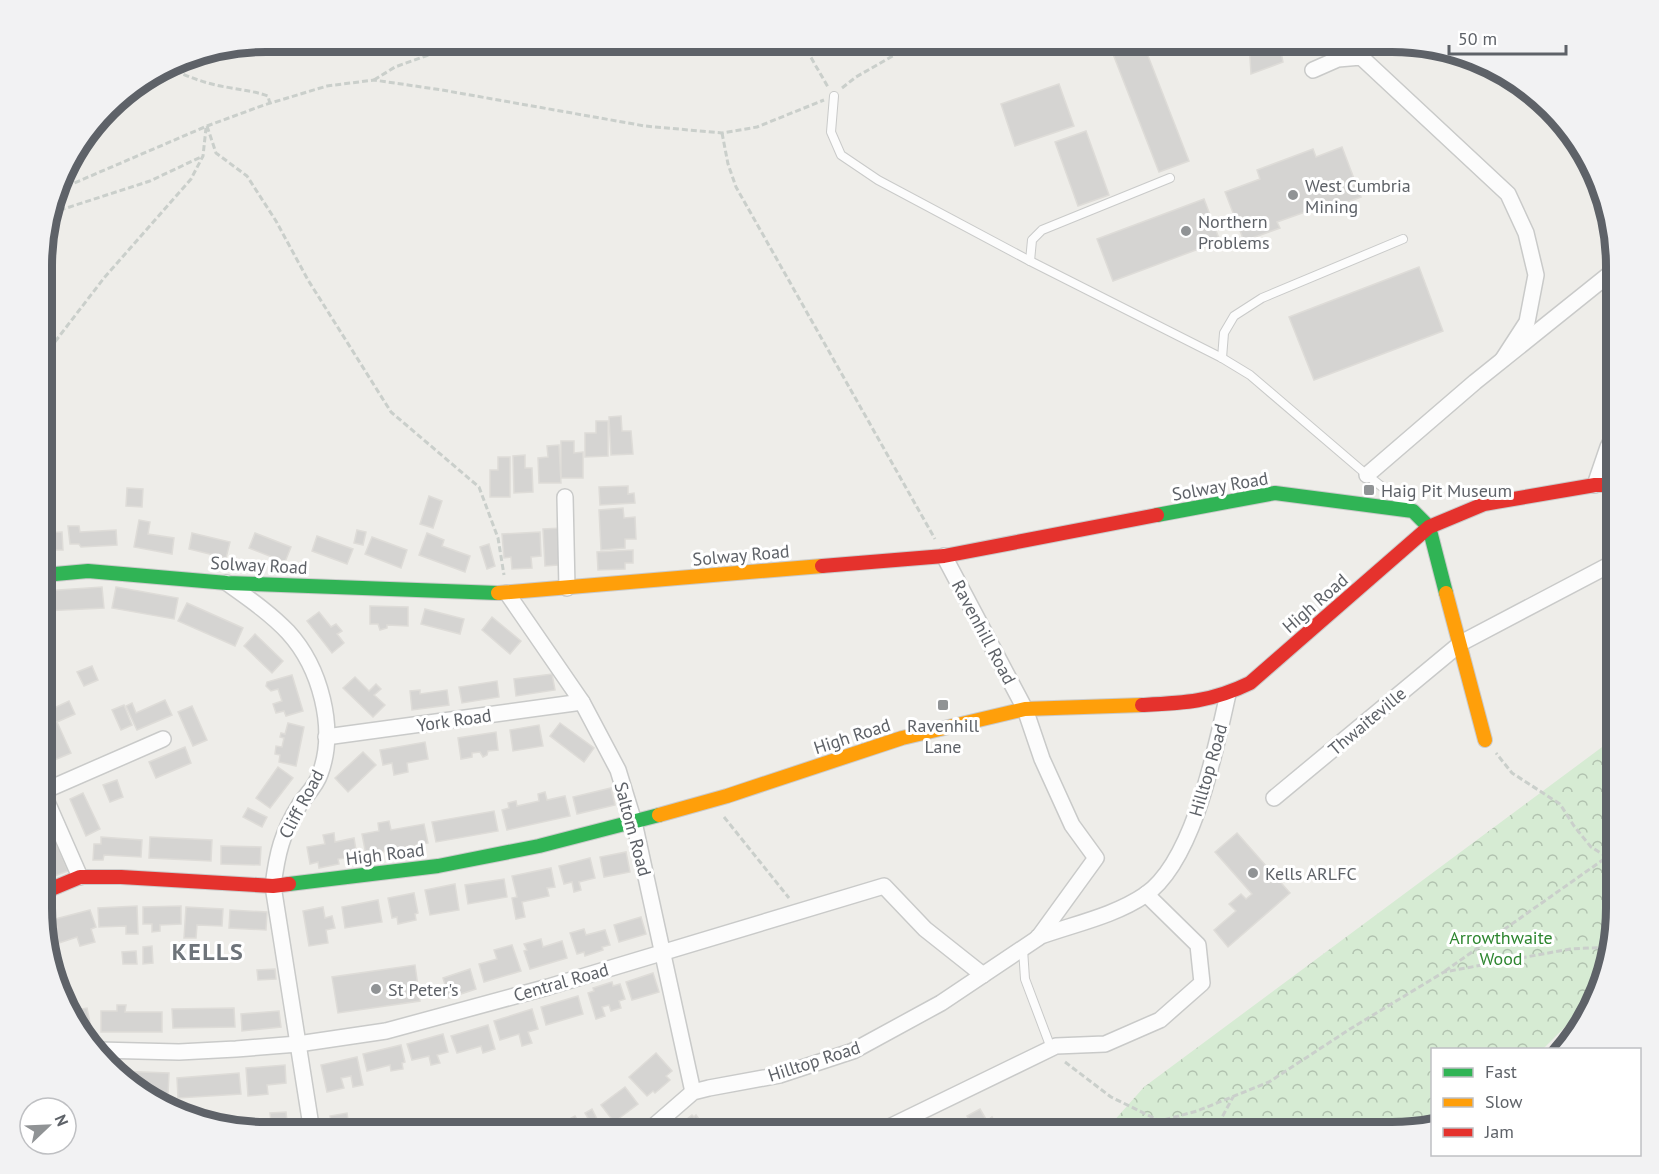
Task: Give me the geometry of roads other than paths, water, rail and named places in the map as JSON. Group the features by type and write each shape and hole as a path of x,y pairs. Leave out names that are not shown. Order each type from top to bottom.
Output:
{"street":[{"path":"1313,70 1355,52"},
{"path":"1362,52 1509,194 1526,233 1536,275 1527,321 1503,359"},
{"path":"1367,475 1503,359 1606,277"},
{"path":"1595,485 1606,453"},
{"name":"High Road","path":"53,888 81,877 121,877 273,886 438,866 539,846 634,822 727,796 902,738 1025,709 1192,703 1228,694 1250,683 1270,667 1430,527 1484,504 1606,485"},
{"name":"Solway Road","path":"52,574 88,571 226,583 507,593 944,556 1275,493 1413,511"},
{"path":"565,497 567,588"},
{"path":"1413,511 1430,527 1485,740"},
{"name":"Ravenhill Road","path":"944,556 1025,709"},
{"name":"Thwaiteville","path":"1274,798 1461,643 1606,567"},
{"name":"Cliff Road","path":"226,583 273,618 301,650 318,683 325,720 326,737 320,774 282,836 273,886 310,1122"},
{"name":"Saltom Road","path":"507,593 582,702 618,770 634,822 693,1092"},
{"name":"Hilltop Road","path":"658,1122 693,1092 780,1075 853,1051 941,1003 1038,938 1123,908 1146,894 1160,882 1173,863 1194,821 1216,747 1228,694"},
{"name":"York Road","path":"326,737 582,702"},
{"name":"Hilltop Road","path":"1025,709 1042,759 1072,825 1096,858 1038,938"},
{"path":"53,789 163,739"},
{"path":"53,833 81,877"},
{"name":"Central Road","path":"107,1050 179,1052 298,1044 386,1031 548,987 884,886 925,929 983,975"},
{"path":"900,1122 1056,1046 1105,1044 1160,1020 1202,983 1198,945 1146,894"}],"lane":[{"path":"834,96 831,132 841,155 878,180 1030,261 1222,358 1250,375 1367,475 1413,511"},
{"path":"1030,261 1032,240 1042,230 1170,178"},
{"path":"1222,358 1224,333 1234,316 1262,298 1403,239"},
{"path":"1023,947 1025,979 1050,1049"}],"place":[{"name":"West Cumbria Mining","path":"1293,195"},
{"name":"Northern Problems","path":"1186,231"},
{"name":"Haig Pit Museum","path":"1369,490"},
{"name":"Ravenhill Lane","path":"943,705"},
{"name":"Kells ARLFC","path":"1253,873"},
{"name":"St Peter's","path":"376,989"}],"district":[{"name":"KELLS","path":"208,951"}],"park label":[{"name":"Arrowthwaite Wood","path":"1501,947"}]}
